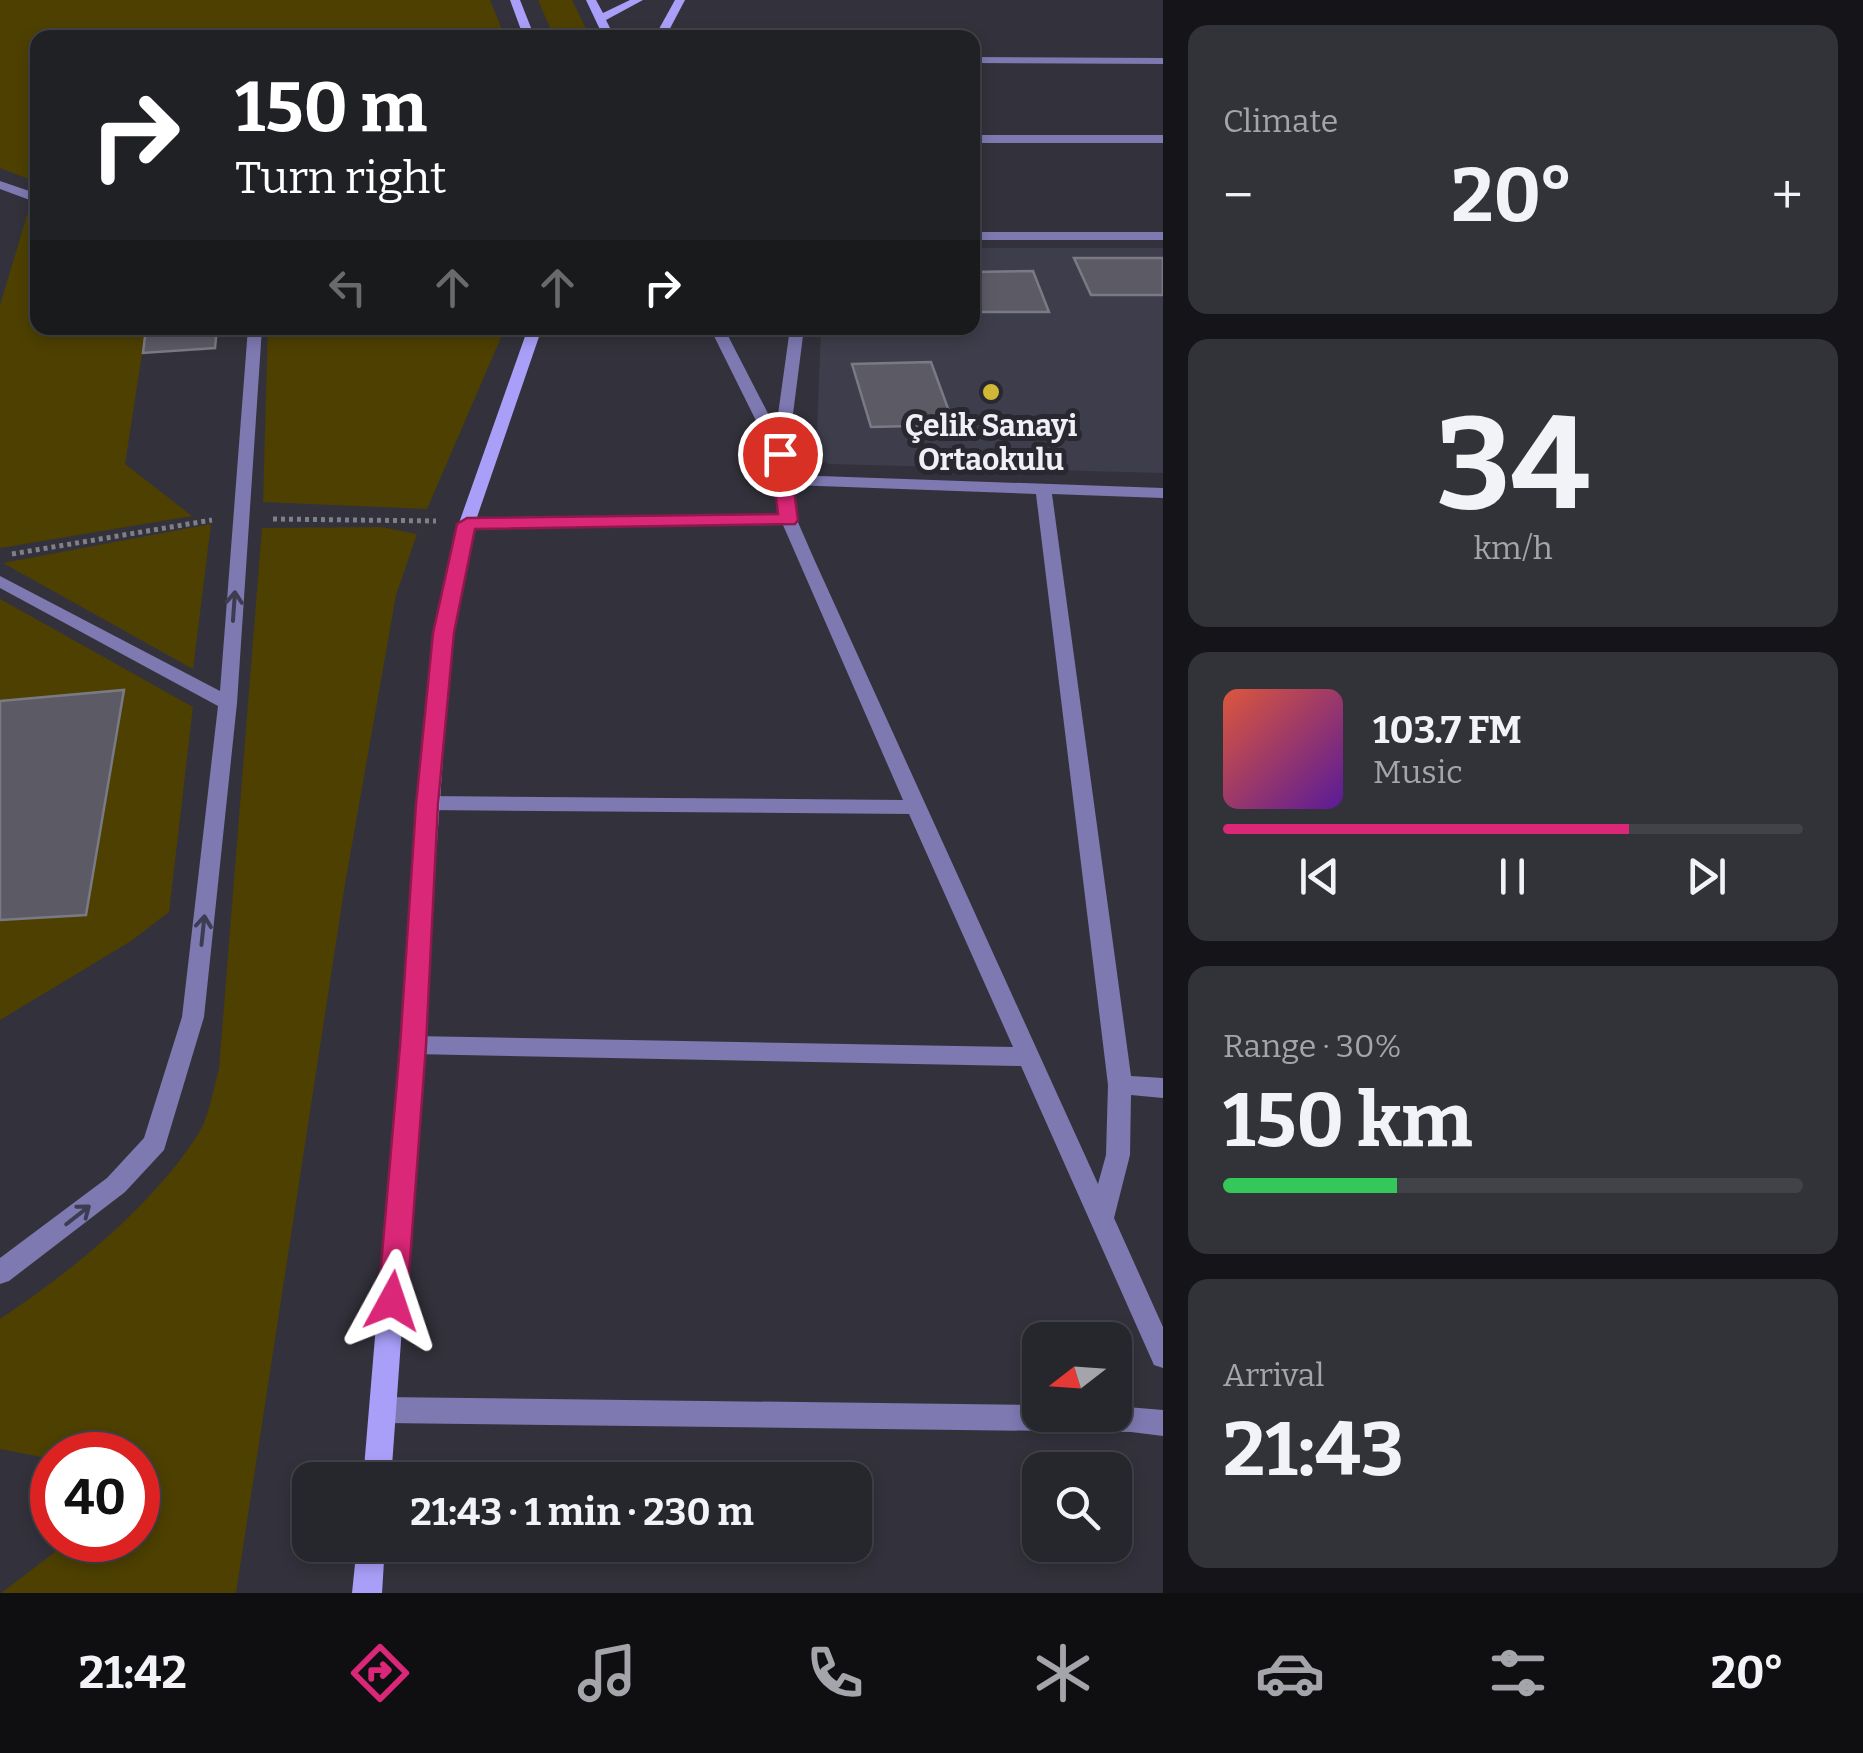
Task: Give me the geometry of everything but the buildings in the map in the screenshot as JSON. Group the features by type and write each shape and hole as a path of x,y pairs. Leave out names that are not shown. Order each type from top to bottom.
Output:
{"street":[{"path":"515,0 527,30"},
{"path":"591,0 606,30"},
{"path":"600,18 638,0"},
{"path":"663,30 680,0"},
{"path":"980,60 1163,61"},
{"path":"980,139 1163,139"},
{"path":"1,190 30,197"},
{"path":"980,236 1163,236"},
{"path":"0,1273 116,1185 154,1143 193,1018 228,703 254,335"},
{"path":"379,1462 443,633 467,524 532,335"},
{"path":"720,335 780,454"},
{"path":"796,335 780,454 788,520 1163,1356"},
{"path":"781,480 1163,492"},
{"path":"1043,488 1120,1085 1118,1154 1102,1217"},
{"path":"467,524 788,520"},
{"path":"0,582 228,703"},
{"path":"427,804 915,806"},
{"path":"413,1046 1030,1057"},
{"path":"1120,1085 1163,1088"},
{"path":"384,1410 1163,1423"},
{"path":"367,1593 370,1562"}],"shaded area":[{"path":"0,0 490,0 502,30 30,30 30,179 0,168"},
{"path":"538,0 572,0 587,30 551,30"},
{"path":"29,209 30,335 145,335 125,464 192,516 0,548 0,305"},
{"name":"Çelik Sanayi Ortaokulu","path":"980,248 1163,248 1163,473 829,464 816,457 821,335 980,335"},
{"path":"268,335 502,335 427,509 263,502"},
{"path":"211,524 193,669 3,563"},
{"path":"381,527 417,534 396,595 345,884 236,1593 1,1593 42,1562 160,1562 160,1432 30,1432 30,1455 0,1449 0,1319 81,1259 133,1213 178,1163 208,1112 219,1069 262,528"},
{"path":"0,599 193,707 169,912 131,941 0,1020"}],"place":[{"name":"Çelik Sanayi Ortaokulu","path":"991,392"}],"route":[{"path":"392,1301 443,633 467,524 788,520 780,454"}]}
